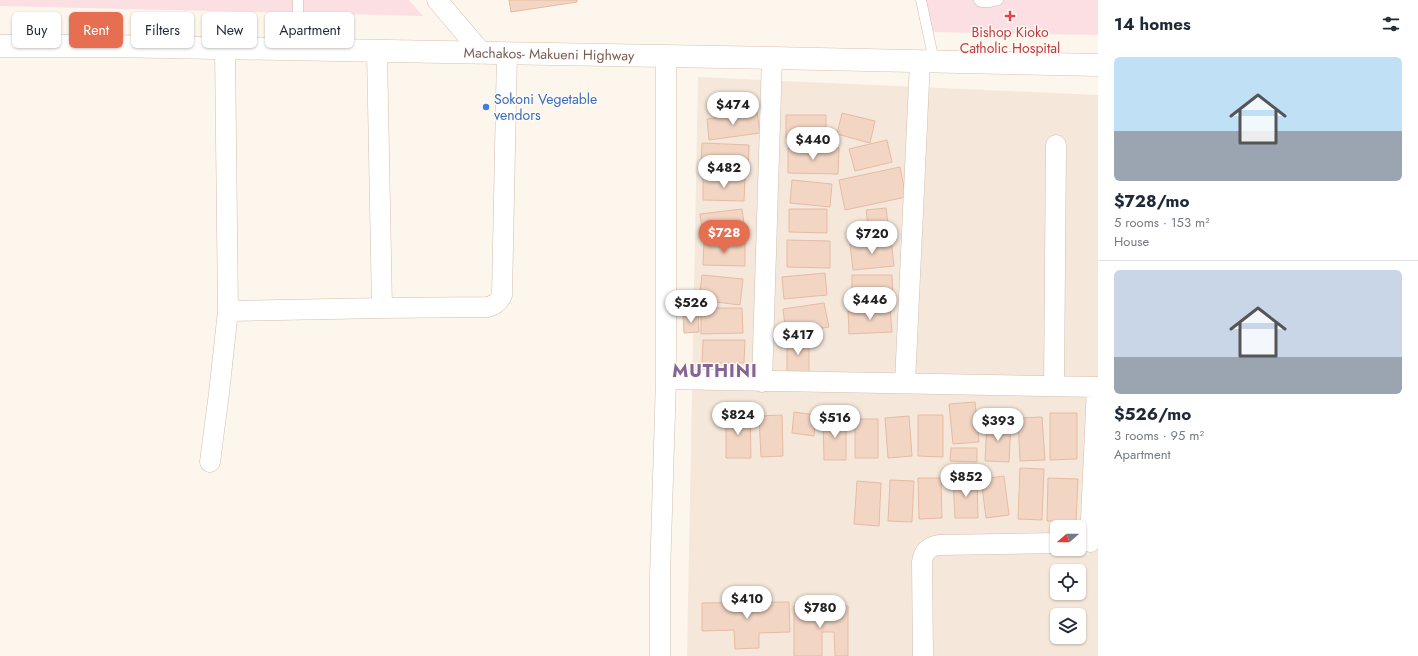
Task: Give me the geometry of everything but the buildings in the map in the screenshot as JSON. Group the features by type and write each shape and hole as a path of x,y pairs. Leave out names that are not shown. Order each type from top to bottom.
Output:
{"main road":[{"name":"Machakos- Makueni Highway","path":"0,46 202,48"},
{"name":"Machakos- Makueni Highway","path":"225,48 1098,65"}],"street":[{"path":"437,0 482,53"},
{"path":"210,462 220,393 228,311 225,48"},
{"path":"377,51 382,308"},
{"path":"228,311 488,307 494,305 500,300 502,295 507,54"},
{"path":"660,656 660,576 666,379 666,56"},
{"path":"762,382 772,58"},
{"path":"905,383 927,61"},
{"path":"1054,386 1056,145"},
{"path":"666,379 762,382 1097,387 1089,542"},
{"path":"923,656 922,562 923,555 927,549 939,544 1050,543"}],"lane":[{"path":"298,0 298,50"},
{"path":"921,0 927,61"},
{"path":"980,0 981,2 990,2 998,0"}],"shaded area":[{"path":"0,0 409,0 423,16 354,14 354,12 265,12 0,6"},
{"name":"Bishop Kioko Catholic Hospital","path":"916,0 1098,0 1098,35 927,32"},
{"path":"698,77 1098,95 1098,656 687,656"}],"place":[{"name":"Bishop Kioko Catholic Hospital","path":"1010,16"},
{"name":"Sokoni Vegetable vendors","path":"486,107"}],"district":[{"name":"MUTHINI","path":"715,371"}]}
